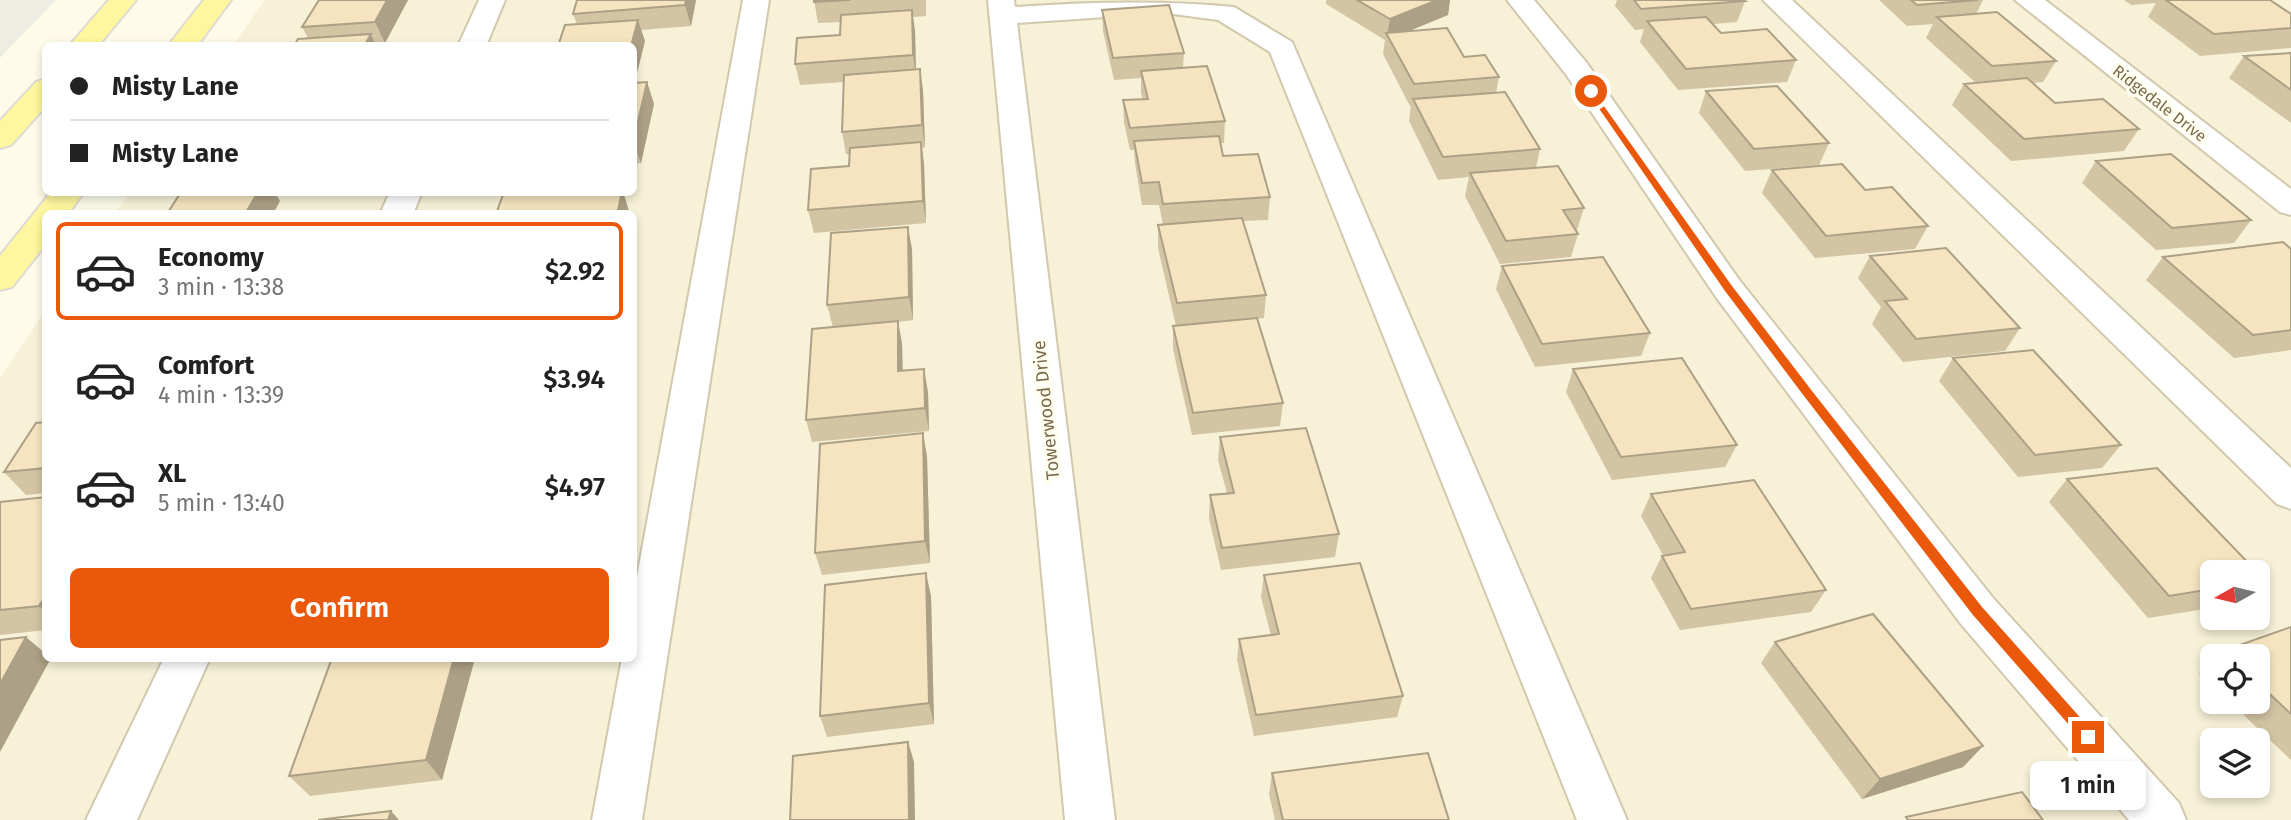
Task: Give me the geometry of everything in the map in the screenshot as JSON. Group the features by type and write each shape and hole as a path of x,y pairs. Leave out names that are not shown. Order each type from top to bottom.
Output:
{"main road":[{"path":"86,42 123,0"},
{"path":"185,42 218,0"},
{"path":"0,139 42,92"},
{"path":"54,210 65,196"},
{"path":"0,279 42,226"}],"street":[{"path":"474,42 492,0"},
{"path":"617,820 756,0"},
{"path":"1520,0 1576,68 1728,289 1969,600 2161,820"},
{"path":"1776,0 1882,98 2291,493"},
{"name":"Ridgedale Drive","path":"2028,0 2291,205"},
{"path":"1002,8 1166,5 1224,13 1282,48 1602,820"},
{"name":"Towerwood Drive","path":"1002,8 1090,820"},
{"path":"111,820 185,662"}],"shaded area":[{"path":"0,0 56,0 0,58"},
{"path":"265,0 2291,0 2291,820 0,820 0,377 42,316 42,662 637,662 637,210 117,210 127,196 637,196 637,42 235,42"}],"building":[{"path":"319,0 387,0 375,22 302,27"},
{"path":"577,0 686,0 685,5 573,14"},
{"path":"814,0 850,0 814,2"},
{"path":"1357,0 1437,0 1390,19"},
{"path":"1634,0 1743,0 1745,1 1641,9"},
{"path":"1911,0 1978,0 1917,5"},
{"path":"2166,0 2270,0 2291,14 2291,28 2214,34"},
{"path":"1169,5 1184,53 1113,58 1102,10"},
{"path":"912,10 913,55 795,64 797,38 840,35 841,15"},
{"path":"1997,12 2056,61 1992,66 1937,17"},
{"path":"1706,17 1721,33 1767,29 1796,60 1686,69 1647,21"},
{"path":"638,20 632,42 559,42 565,25"},
{"path":"1447,28 1464,57 1485,55 1499,77 1414,84 1386,33"},
{"path":"371,34 366,42 296,42 298,39"},
{"path":"2291,53 2291,90 2244,56"},
{"path":"1207,66 1225,121 1130,128 1123,100 1148,99 1141,71"},
{"path":"920,69 922,125 842,132 844,75"},
{"path":"2027,78 2055,103 2103,99 2139,129 2024,139 1964,84"},
{"path":"647,82 637,126 637,83"},
{"path":"1777,86 1829,143 1754,149 1706,91"},
{"path":"1505,92 1540,149 1443,157 1413,99"},
{"path":"1219,136 1223,156 1258,154 1270,197 1163,204 1159,182 1142,183 1134,141"},
{"path":"921,142 923,201 808,210 811,169 849,166 850,148"},
{"path":"2171,154 2251,220 2172,228 2096,161"},
{"path":"1842,164 1865,190 1892,187 1928,226 1826,236 1772,170"},
{"path":"1558,166 1584,208 1563,210 1578,234 1506,241 1470,173"},
{"path":"178,196 256,196 247,210 170,210"},
{"path":"503,196 621,196 618,210 497,210"},
{"path":"1242,218 1266,295 1177,303 1158,225"},
{"path":"908,227 909,297 827,305 831,233"},
{"path":"2283,242 2291,249 2291,330 2253,335 2163,257"},
{"path":"1946,248 2020,328 1916,339 1885,301 1907,299 1870,256"},
{"path":"1603,257 1650,333 1542,344 1502,266"},
{"path":"1257,318 1283,403 1193,413 1173,326"},
{"path":"898,321 898,371 924,369 925,408 806,420 812,329"},
{"path":"2033,350 2121,445 2035,455 1953,358"},
{"path":"1682,358 1737,445 1621,457 1573,369"},
{"path":"42,422 42,468 4,472 36,423"},
{"path":"1306,428 1339,534 1222,548 1210,495 1234,493 1220,437"},
{"path":"923,433 925,541 815,553 820,444"},
{"path":"2157,468 2245,560 2200,560 2200,591 2169,596 2067,479"},
{"path":"1754,480 1826,590 1691,609 1662,556 1685,552 1651,494"},
{"path":"42,497 42,601 39,606 0,610 0,502"},
{"path":"1360,563 1403,696 1256,715 1239,639 1279,634 1264,575"},
{"path":"926,573 929,703 820,716 825,585"},
{"path":"1873,614 1983,746 1880,779 1775,642"},
{"path":"2291,627 2291,714 2270,694 2270,644 2243,644"},
{"path":"26,637 0,684 0,640"},
{"path":"331,662 453,662 426,760 289,776"},
{"path":"908,742 909,820 790,820 793,756"},
{"path":"1428,753 1449,820 1283,820 1272,773"},
{"path":"2022,792 2043,820 1908,820 1906,817"},
{"path":"391,811 388,820 318,820"}],"route":[{"path":"1591,91 1728,289 1808,393 1978,611 2088,737"}]}
